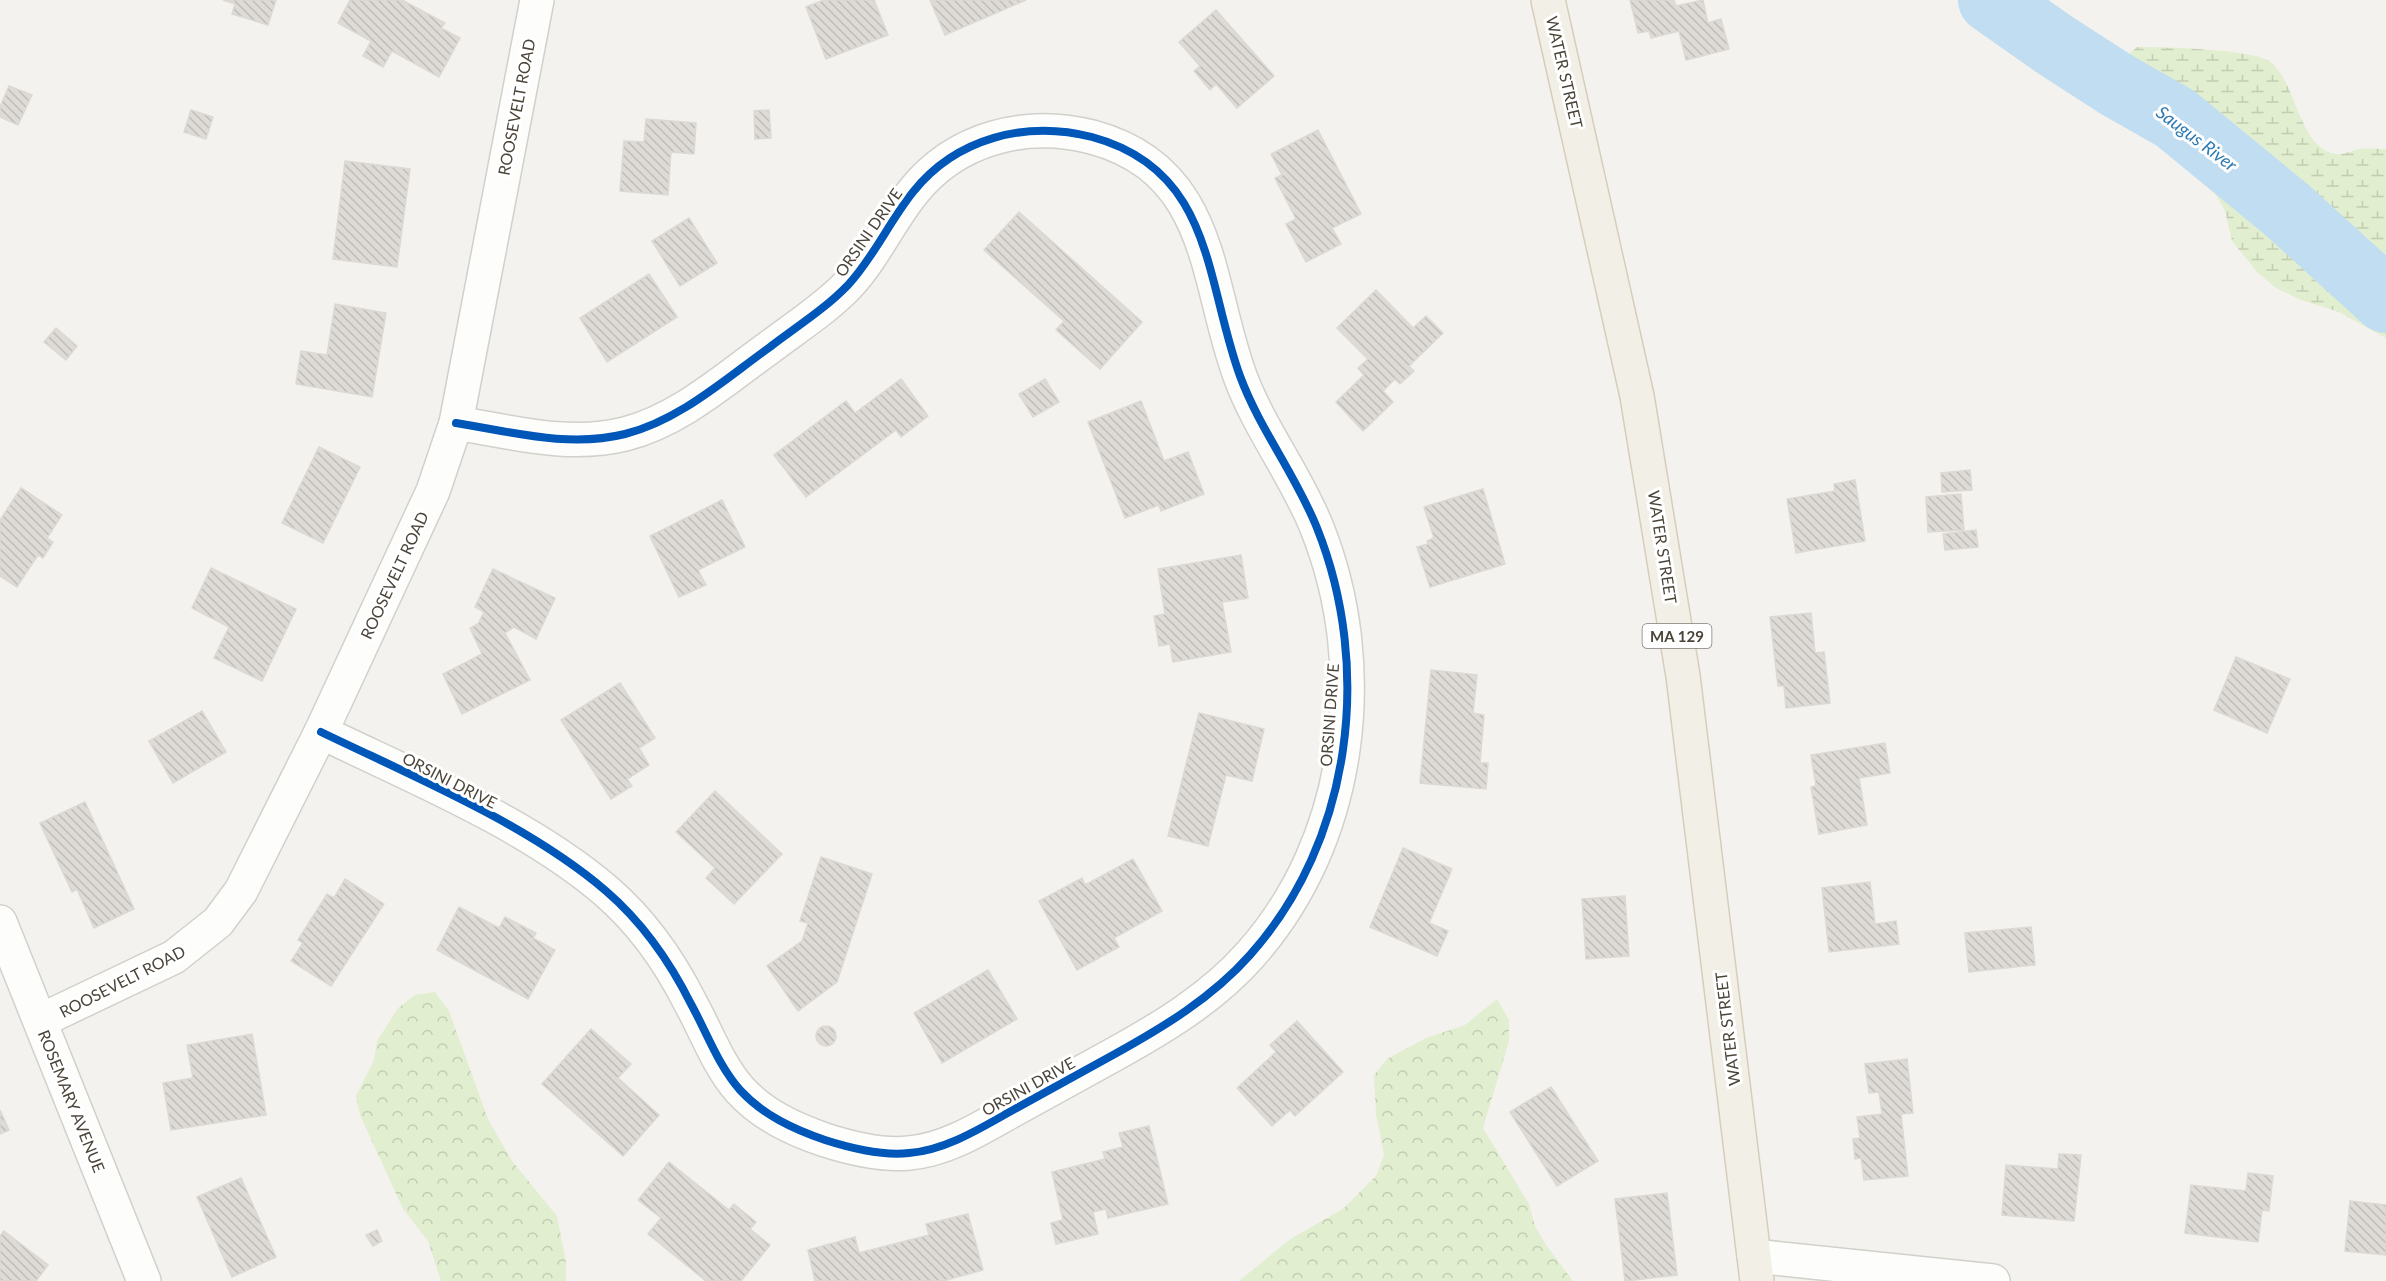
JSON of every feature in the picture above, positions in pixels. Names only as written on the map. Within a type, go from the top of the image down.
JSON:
[{"type":"main road","name":"WATER STREET","points":[[1548,0],[1637,396],[1671,592],[1685,687],[1755,1268]]},
{"type":"street","name":"ROOSEVELT ROAD","points":[[40,1021],[174,957],[218,922],[241,891],[321,732],[433,491],[456,423],[537,0]]},
{"type":"street","name":"ORSINI DRIVE","points":[[321,732],[505,824],[583,873],[613,897],[662,953],[734,1083],[762,1110],[777,1120],[840,1145],[894,1154],[911,1153],[956,1140],[1124,1049],[1184,1012],[1240,965],[1267,934],[1300,882],[1321,840],[1335,796],[1343,753],[1347,703],[1347,660],[1341,611],[1330,565],[1316,525],[1298,487],[1243,385],[1233,357],[1212,266],[1195,223],[1180,197],[1164,178],[1128,152],[1091,137],[1038,129],[987,140],[945,160],[908,198],[871,258],[835,298],[693,402],[647,427],[621,435],[570,440],[456,423]]},
{"type":"street","name":"ROSEMARY AVENUE","points":[[0,922],[144,1281]]},
{"type":"street","points":[[1755,1268],[1993,1281]]},
{"type":"green space","points":[[2137,47],[2244,54],[2269,61],[2286,83],[2305,127],[2313,140],[2323,149],[2339,154],[2359,149],[2386,149],[2386,338],[2339,312],[2301,300],[2276,288],[2258,273],[2232,241],[2225,211],[2194,155],[2172,128],[2153,93],[2129,63],[2129,54]]},
{"type":"green space","points":[[435,992],[449,1011],[488,1119],[512,1161],[557,1216],[566,1262],[566,1281],[441,1281],[428,1241],[403,1209],[360,1115],[356,1096],[374,1060],[377,1041],[398,1008],[415,995]]},
{"type":"green space","points":[[1497,999],[1509,1020],[1509,1041],[1483,1128],[1529,1204],[1535,1226],[1546,1245],[1573,1281],[1239,1281],[1289,1240],[1344,1208],[1376,1176],[1384,1155],[1376,1114],[1374,1075],[1387,1059],[1426,1038],[1465,1025]]},
{"type":"building","points":[[223,0],[276,0],[268,25],[232,14],[235,4]]},
{"type":"building","points":[[350,0],[402,0],[445,23],[441,28],[460,38],[439,77],[392,51],[383,67],[363,56],[371,41],[338,23]]},
{"type":"building","points":[[824,0],[874,0],[888,35],[826,59],[806,7]]},
{"type":"building","points":[[930,0],[1026,0],[945,35]]},
{"type":"building","points":[[1630,0],[1674,0],[1676,6],[1703,0],[1708,23],[1721,19],[1729,49],[1686,60],[1679,31],[1651,38],[1649,31],[1638,33]]},
{"type":"building","points":[[1216,10],[1274,76],[1237,108],[1216,84],[1210,90],[1194,71],[1200,66],[1179,42]]},
{"type":"building","points":[[9,86],[32,95],[18,125],[0,117],[0,107]]},
{"type":"building","points":[[191,110],[213,117],[206,139],[184,132]]},
{"type":"building","points":[[769,110],[771,138],[755,139],[754,111]]},
{"type":"building","points":[[646,119],[696,123],[694,154],[671,152],[668,195],[620,191],[624,141],[644,142]]},
{"type":"building","points":[[1318,130],[1361,214],[1332,228],[1341,244],[1306,262],[1286,224],[1296,219],[1275,178],[1282,175],[1271,154]]},
{"type":"building","points":[[345,161],[410,169],[397,267],[333,259]]},
{"type":"building","points":[[1019,212],[1142,322],[1100,369],[1056,330],[1064,321],[984,250]]},
{"type":"building","points":[[689,218],[717,263],[680,286],[652,241]]},
{"type":"building","points":[[649,274],[677,317],[607,362],[580,318]]},
{"type":"building","points":[[1376,290],[1413,328],[1426,316],[1443,333],[1409,366],[1414,371],[1400,384],[1395,379],[1383,391],[1393,402],[1363,431],[1336,402],[1364,375],[1358,368],[1368,359],[1337,328]]},
{"type":"building","points":[[335,304],[386,313],[372,397],[296,384],[301,351],[327,355]]},
{"type":"building","points":[[56,328],[77,346],[66,360],[44,342]]},
{"type":"building","points":[[901,379],[928,416],[901,437],[896,430],[806,497],[774,455],[846,401],[855,413]]},
{"type":"building","points":[[1045,379],[1059,402],[1033,417],[1019,394]]},
{"type":"building","points":[[1141,401],[1164,461],[1188,452],[1204,494],[1161,511],[1159,505],[1125,518],[1088,422]]},
{"type":"building","points":[[319,447],[360,467],[323,543],[282,523]]},
{"type":"building","points":[[1970,470],[1972,490],[1942,492],[1941,473]]},
{"type":"building","points":[[1855,480],[1865,541],[1796,553],[1787,499],[1835,491],[1834,484]]},
{"type":"building","points":[[21,488],[62,515],[47,538],[53,542],[43,558],[38,555],[17,587],[0,576],[0,520]]},
{"type":"building","points":[[1483,489],[1505,564],[1430,587],[1417,547],[1428,544],[1427,541],[1434,538],[1424,507]]},
{"type":"building","points":[[1961,494],[1964,530],[1928,532],[1926,497]]},
{"type":"building","points":[[722,500],[745,547],[698,570],[706,585],[679,597],[650,536]]},
{"type":"building","points":[[1976,530],[1978,547],[1945,550],[1943,534]]},
{"type":"building","points":[[1241,555],[1248,598],[1222,602],[1231,652],[1173,662],[1170,644],[1159,646],[1154,616],[1165,614],[1158,569]]},
{"type":"building","points":[[211,568],[296,609],[262,681],[214,658],[229,627],[192,608]]},
{"type":"building","points":[[493,569],[555,598],[536,639],[514,627],[505,633],[530,680],[462,714],[443,674],[482,654],[470,628],[478,624],[484,612],[475,607]]},
{"type":"building","points":[[1811,613],[1815,653],[1824,652],[1830,703],[1786,708],[1784,686],[1778,686],[1770,617]]},
{"type":"building","points":[[2236,657],[2290,679],[2267,733],[2214,710]]},
{"type":"building","points":[[1431,670],[1477,675],[1473,713],[1484,715],[1480,763],[1488,763],[1486,789],[1420,783]]},
{"type":"building","points":[[620,683],[655,738],[639,748],[649,765],[627,779],[632,786],[611,799],[561,720]]},
{"type":"building","points":[[202,711],[226,752],[173,783],[149,741]]},
{"type":"building","points":[[1199,713],[1264,729],[1252,781],[1226,775],[1208,846],[1168,836]]},
{"type":"building","points":[[1885,743],[1890,773],[1859,778],[1867,825],[1819,834],[1811,787],[1816,786],[1811,755]]},
{"type":"building","points":[[715,791],[782,854],[734,904],[706,878],[715,868],[676,832]]},
{"type":"building","points":[[85,802],[134,909],[94,928],[77,889],[72,892],[40,823]]},
{"type":"building","points":[[1403,848],[1452,869],[1429,923],[1448,931],[1437,956],[1370,927]]},
{"type":"building","points":[[821,857],[872,874],[837,982],[798,1011],[767,966],[802,941],[808,923],[800,921]]},
{"type":"building","points":[[1133,859],[1162,911],[1114,938],[1119,947],[1077,970],[1039,901],[1082,878],[1085,885]]},
{"type":"building","points":[[345,879],[384,904],[331,986],[291,961],[303,943],[298,940],[327,894],[334,898]]},
{"type":"building","points":[[1870,882],[1875,924],[1896,921],[1899,944],[1829,952],[1822,888]]},
{"type":"building","points":[[1625,896],[1629,956],[1586,959],[1582,899]]},
{"type":"building","points":[[459,907],[499,928],[505,917],[536,933],[533,938],[555,950],[528,999],[437,950]]},
{"type":"building","points":[[2031,927],[2035,965],[1969,972],[1965,933]]},
{"type":"building","points":[[988,970],[1017,1019],[942,1063],[914,1013]]},
{"type":"building","points":[[1297,1021],[1343,1072],[1295,1116],[1290,1110],[1272,1126],[1237,1088],[1276,1052],[1270,1045]]},
{"type":"building","points":[[826,1026],[833,1029],[836,1036],[833,1043],[826,1046],[819,1043],[816,1036],[819,1029]]},
{"type":"building","points":[[591,1029],[631,1064],[618,1078],[659,1115],[623,1156],[542,1084]]},
{"type":"building","points":[[252,1034],[266,1115],[171,1130],[163,1083],[193,1078],[187,1045]]},
{"type":"building","points":[[1907,1059],[1913,1113],[1901,1114],[1908,1176],[1864,1180],[1861,1158],[1855,1159],[1853,1139],[1860,1138],[1857,1117],[1882,1114],[1879,1092],[1869,1093],[1865,1064]]},
{"type":"building","points":[[1551,1087],[1598,1161],[1557,1186],[1510,1112]]},
{"type":"building","points":[[0,1110],[9,1130],[0,1134]]},
{"type":"building","points":[[1149,1126],[1168,1204],[1108,1218],[1106,1209],[1093,1212],[1098,1234],[1056,1244],[1051,1223],[1063,1220],[1052,1172],[1105,1159],[1103,1152],[1123,1147],[1119,1133]]},
{"type":"building","points":[[2059,1154],[2081,1155],[2074,1221],[2002,1215],[2006,1165],[2058,1169]]},
{"type":"building","points":[[669,1162],[729,1210],[734,1204],[756,1222],[750,1229],[770,1245],[741,1281],[706,1281],[648,1234],[661,1218],[638,1200]]},
{"type":"building","points":[[2248,1173],[2273,1176],[2269,1211],[2262,1210],[2258,1242],[2185,1233],[2191,1185],[2246,1191]]},
{"type":"building","points":[[241,1178],[276,1257],[232,1277],[197,1197]]},
{"type":"building","points":[[1667,1193],[1677,1275],[1625,1281],[1615,1199]]},
{"type":"building","points":[[2350,1201],[2386,1205],[2386,1255],[2345,1251]]},
{"type":"building","points":[[968,1214],[983,1270],[943,1281],[815,1281],[808,1250],[855,1237],[859,1253],[929,1235],[926,1224]]},
{"type":"building","points":[[377,1230],[382,1241],[373,1246],[366,1235]]},
{"type":"building","points":[[4,1231],[48,1265],[36,1281],[0,1281],[0,1236]]},
{"type":"waterway","name":"Saugus River","points":[[1991,0],[2117,85],[2175,118],[2287,210],[2386,300]]},
{"type":"cycle path","points":[[321,732],[469,803],[542,844],[575,867],[619,903],[654,943],[683,988],[725,1070],[749,1099],[769,1114],[801,1131],[835,1143],[877,1152],[909,1153],[950,1143],[1131,1045],[1186,1011],[1219,985],[1250,955],[1284,910],[1311,860],[1331,807],[1343,751],[1347,695],[1344,638],[1334,582],[1317,528],[1308,508],[1248,396],[1240,376],[1199,233],[1183,202],[1162,175],[1132,153],[1092,137],[1067,132],[1018,133],[971,146],[930,173],[896,215],[857,274],[830,302],[701,397],[665,419],[645,428],[604,438],[562,439],[456,423]]}]
